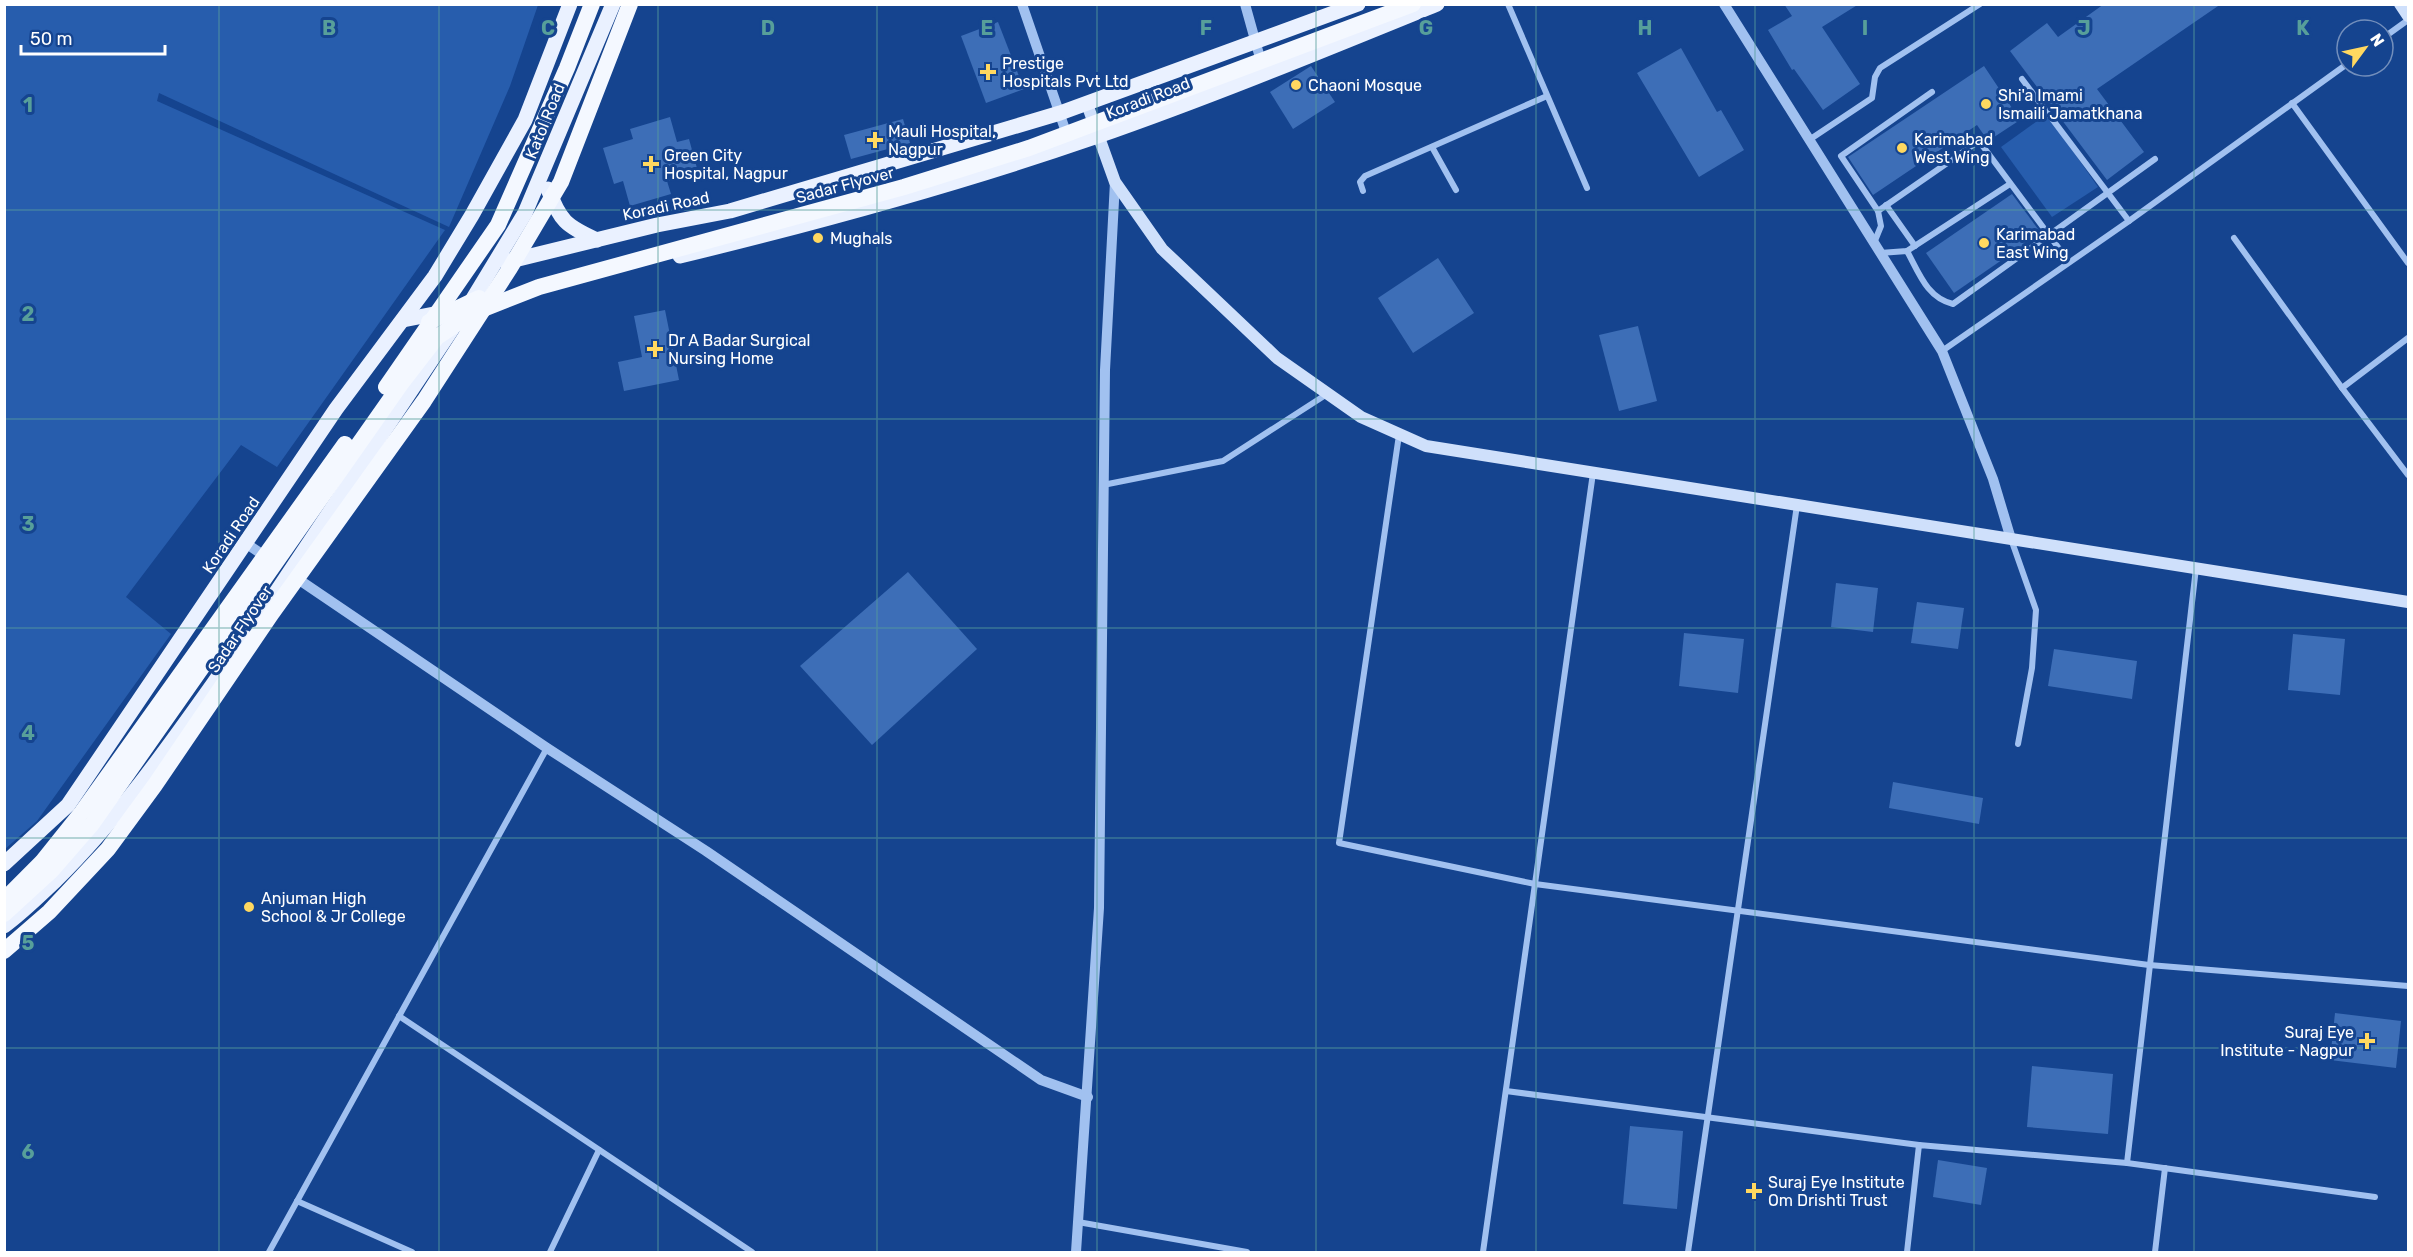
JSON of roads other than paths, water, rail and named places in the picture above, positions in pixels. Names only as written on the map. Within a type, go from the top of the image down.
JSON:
[{"type":"highway","name":"Sadar Flyover","points":[[4,900],[42,862],[82,812],[230,602],[382,393],[498,225],[559,88],[592,4]]},
{"type":"highway","name":"Sadar Flyover","points":[[4,951],[49,912],[108,849],[311,558],[424,401],[510,268],[561,182],[630,4]]},
{"type":"highway","name":"Sadar Flyover","points":[[429,323],[483,297],[541,277],[861,190],[1013,144],[1177,85],[1387,4]]},
{"type":"highway","name":"Sadar Flyover","points":[[4,914],[52,870],[92,824],[404,381],[437,337],[473,313],[539,287],[904,187],[1029,148],[1413,4]]},
{"type":"main road","name":"Katol Road","points":[[472,215],[525,120],[570,4]]},
{"type":"main road","name":"Katol Road","points":[[4,926],[21,914],[91,845],[174,738],[256,624],[288,573],[468,308],[491,266],[525,213],[613,4]]},
{"type":"main road","name":"Koradi Road","points":[[435,276],[491,266],[730,211],[1088,104],[1358,4]]},
{"type":"main road","name":"Koradi Road","points":[[403,320],[587,281],[906,197],[1071,146],[1265,73],[1437,4]]},
{"type":"main road","points":[[2400,4],[2409,18]]},
{"type":"main road","points":[[1088,104],[1114,182],[1161,249],[1277,358],[1361,417],[1426,446],[2409,602]]},
{"type":"main road","points":[[542,175],[557,212],[573,229],[597,240]]},
{"type":"main road","name":"Koradi Road","points":[[4,864],[68,805],[336,410],[435,276],[472,215]]},
{"type":"street","points":[[1022,4],[1071,146]]},
{"type":"street","points":[[1245,4],[1254,44],[1265,73]]},
{"type":"street","points":[[1508,4],[1587,188]]},
{"type":"street","points":[[1724,4],[1941,351],[1993,479],[2036,610],[2032,668],[2019,744]]},
{"type":"street","points":[[1809,140],[1872,99],[1875,77],[1880,68],[1980,4]]},
{"type":"street","points":[[2395,29],[2409,18]]},
{"type":"street","points":[[1941,351],[2129,221],[2335,73]]},
{"type":"street","points":[[2022,79],[2129,221]]},
{"type":"street","points":[[1876,248],[1881,226],[1878,211],[1841,156],[1932,93]]},
{"type":"street","points":[[1363,191],[1360,182],[1365,176],[1547,96]]},
{"type":"street","points":[[2292,103],[2409,262]]},
{"type":"street","points":[[1878,211],[1979,141],[2069,262]]},
{"type":"street","points":[[1432,147],[1456,190]]},
{"type":"street","points":[[1907,251],[1931,293],[1942,301],[1953,304],[2155,159]]},
{"type":"street","points":[[1076,1252],[1099,908],[1105,370],[1114,182]]},
{"type":"street","points":[[1876,248],[1907,251],[2010,184]]},
{"type":"street","points":[[1886,205],[1915,246]]},
{"type":"street","points":[[2234,238],[2342,388],[2409,475]]},
{"type":"street","points":[[2342,388],[2409,338]]},
{"type":"street","points":[[1103,485],[1223,461],[1327,394]]},
{"type":"street","points":[[1400,435],[1339,843],[1535,884],[2150,965],[2409,986]]},
{"type":"street","points":[[2401,466],[2409,461]]},
{"type":"street","points":[[1483,1252],[1593,472]]},
{"type":"street","points":[[1688,1252],[1797,505]]},
{"type":"street","points":[[247,544],[547,748],[706,851],[1041,1080],[1088,1097]]},
{"type":"street","points":[[2127,1163],[2196,568]]},
{"type":"street","points":[[269,1252],[547,748]]},
{"type":"street","points":[[399,1016],[752,1252]]},
{"type":"street","points":[[1506,1091],[1919,1145],[2127,1163],[2375,1197]]},
{"type":"street","points":[[1907,1252],[1919,1145]]},
{"type":"street","points":[[550,1252],[599,1150]]},
{"type":"street","points":[[2155,1252],[2165,1168]]},
{"type":"street","points":[[297,1201],[412,1252]]},
{"type":"street","points":[[1078,1222],[1247,1252]]},
{"type":"place","name":"Prestige Hospitals Pvt Ltd","points":[[988,72]]},
{"type":"place","name":"Chaoni Mosque","points":[[1296,85]]},
{"type":"place","name":"Shi'a Imami Ismaili Jamatkhana","points":[[1986,104]]},
{"type":"place","name":"Mauli Hospital, Nagpur","points":[[875,140]]},
{"type":"place","name":"Karimabad West Wing","points":[[1902,148]]},
{"type":"place","name":"Green City Hospital, Nagpur","points":[[651,164]]},
{"type":"place","name":"Mughals","points":[[818,238]]},
{"type":"place","name":"Karimabad East Wing","points":[[1984,243]]},
{"type":"place","name":"Dr A Badar Surgical Nursing Home","points":[[655,349]]},
{"type":"place","name":"Anjuman High School & Jr College","points":[[249,907]]},
{"type":"place","name":"Suraj Eye Institute - Nagpur","points":[[2367,1041]]},
{"type":"place","name":"Suraj Eye Institute Om Drishti Trust","points":[[1754,1191]]}]
